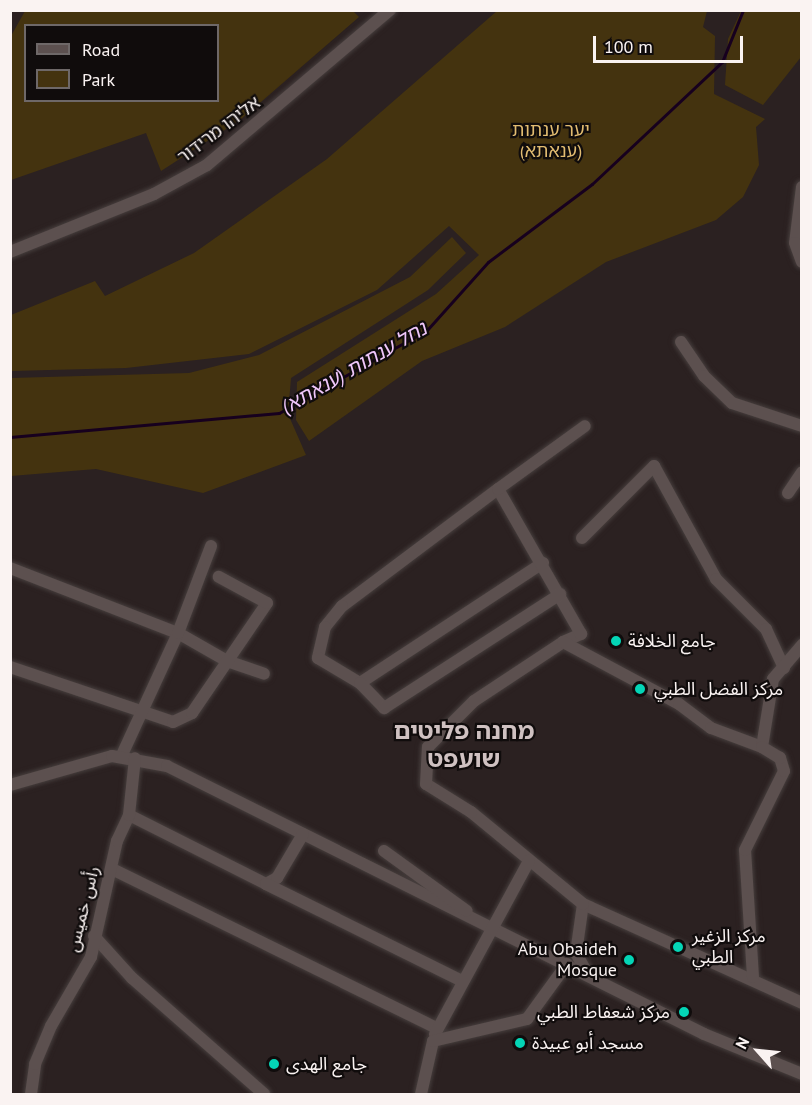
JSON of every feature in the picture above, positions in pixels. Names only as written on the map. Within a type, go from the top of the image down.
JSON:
[{"type":"street","name":"אליהו מרידור","points":[[10,252],[154,194],[207,165],[390,10]]},
{"type":"street","points":[[801,187],[795,243],[801,262]]},
{"type":"street","points":[[681,342],[704,376],[732,403],[801,426]]},
{"type":"street","points":[[560,594],[384,708],[360,683],[318,658],[325,627],[342,606],[585,426]]},
{"type":"street","points":[[582,538],[654,466],[716,579],[766,629],[784,668]]},
{"type":"street","points":[[788,493],[801,472]]},
{"type":"street","points":[[498,489],[543,563],[581,634],[564,642],[474,701],[428,747],[426,784],[471,812],[583,904],[753,977],[801,1003]]},
{"type":"street","points":[[121,757],[178,633],[211,546]]},
{"type":"street","points":[[360,683],[543,563]]},
{"type":"street","points":[[10,568],[178,633],[227,662],[264,674]]},
{"type":"street","points":[[10,666],[144,710],[173,722],[192,713],[267,603],[219,577]]},
{"type":"street","points":[[564,642],[679,704],[711,728],[762,747],[780,758],[784,771],[745,850],[753,977]]},
{"type":"street","points":[[762,747],[773,679],[801,645]]},
{"type":"street","points":[[10,785],[121,757],[167,766],[486,926],[587,973],[704,1034],[801,1071]]},
{"type":"street","name":"رأس خميس","points":[[31,1095],[35,1064],[92,957],[94,936],[129,815],[135,758]]},
{"type":"street","points":[[129,815],[462,981]]},
{"type":"street","points":[[266,884],[277,878],[303,834]]},
{"type":"street","points":[[384,851],[435,883],[486,926]]},
{"type":"street","points":[[421,1095],[436,1028],[462,981],[486,926],[529,861]]},
{"type":"street","points":[[112,869],[436,1028]]},
{"type":"street","points":[[583,904],[576,953],[587,973]]},
{"type":"street","points":[[94,936],[132,978],[264,1095]]},
{"type":"street","points":[[433,1041],[527,1019],[567,964]]},
{"type":"green space","points":[[352,10],[359,17],[240,120],[161,171],[146,133],[11,180],[11,36],[25,11]]},
{"type":"green space","name":"יער ענתות (ענאתא)","points":[[497,11],[707,11],[703,27],[715,36],[714,94],[765,119],[756,127],[759,165],[743,197],[716,220],[606,262],[505,327],[422,361],[309,441],[296,420],[297,382],[436,294],[479,255],[449,226],[377,290],[249,354],[126,368],[11,371],[11,315],[95,281],[105,296],[194,253],[327,159]]},
{"type":"green space","points":[[741,11],[801,11],[801,57],[763,105],[725,85],[728,39]]},
{"type":"green space","points":[[452,237],[466,253],[428,290],[291,378],[288,414],[306,455],[203,493],[96,469],[11,476],[11,378],[189,373],[259,355],[410,277]]},
{"type":"waterway","name":"נחל ענתות (ענאתא)","points":[[10,437],[279,413],[427,330],[488,262],[592,184],[722,62],[743,10]]},
{"type":"place","name":"جامع الخلافة","points":[[616,641]]},
{"type":"place","name":"مركز الفضل الطبي","points":[[640,689]]},
{"type":"place","name":"مركز الزغير الطبي","points":[[678,947]]},
{"type":"place","name":"Abu Obaideh Mosque","points":[[629,960]]},
{"type":"place","name":"مركز شعفاط الطبي","points":[[684,1012]]},
{"type":"place","name":"مسجد أبو عبيدة","points":[[520,1043]]},
{"type":"place","name":"جامع الهدى","points":[[274,1064]]},
{"type":"district","name":"מחנה פליטים שועפט","points":[[464,745]]}]
